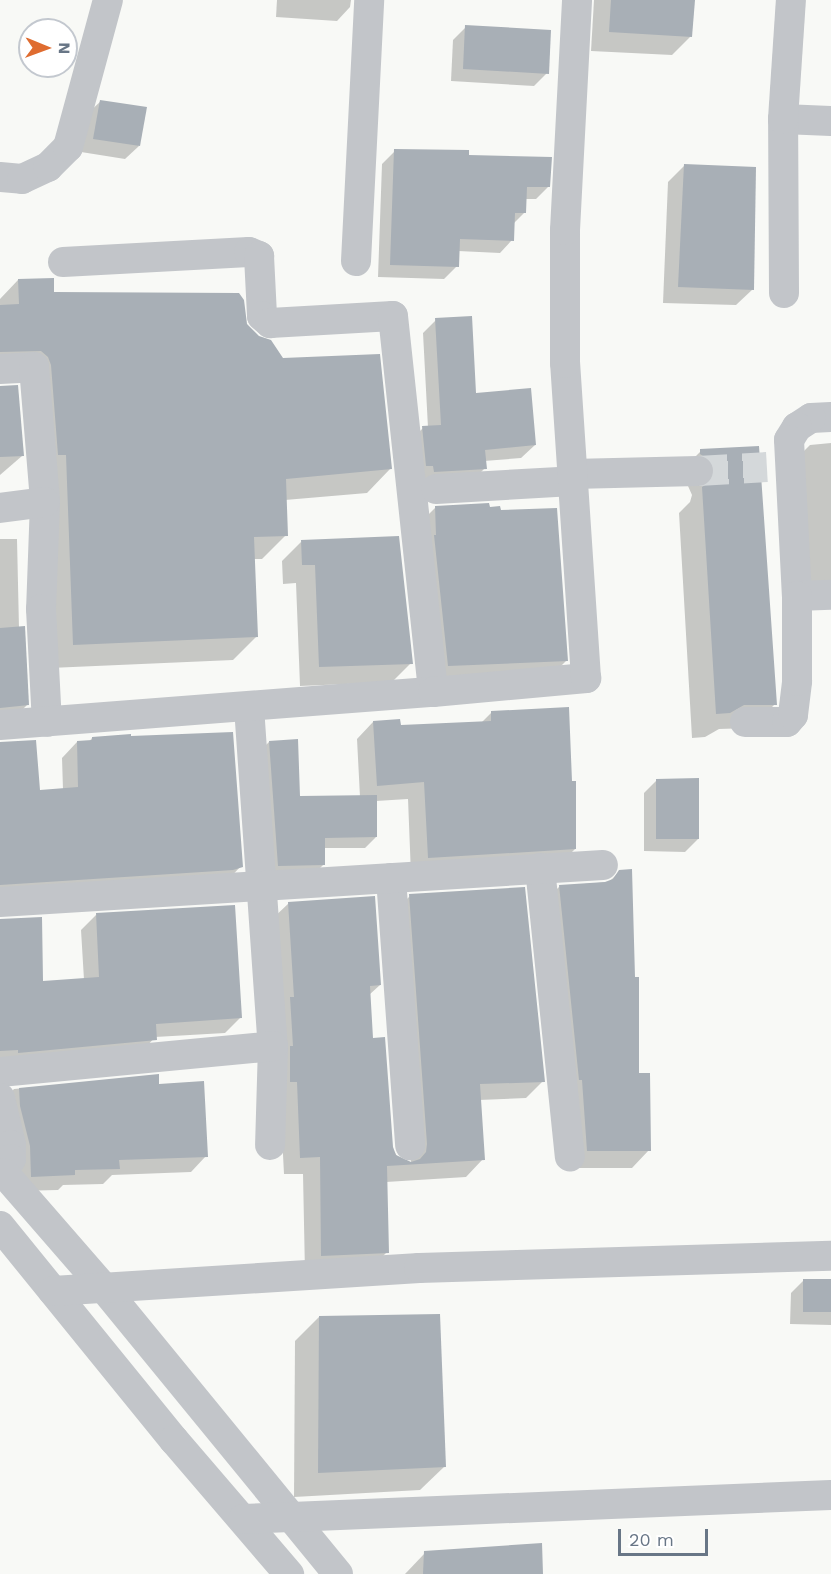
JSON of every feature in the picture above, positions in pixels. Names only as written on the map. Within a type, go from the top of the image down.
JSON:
[{"type":"street","points":[[0,177],[22,179],[48,166],[68,147],[108,0]]},
{"type":"street","points":[[356,261],[369,0]]},
{"type":"street","points":[[0,725],[249,707],[586,678],[565,363],[565,230],[577,0]]},
{"type":"street","points":[[784,293],[783,119],[791,0]]},
{"type":"street","points":[[783,119],[831,121]]},
{"type":"street","points":[[63,262],[249,252],[259,256],[262,316],[270,323],[393,316],[432,692]]},
{"type":"street","points":[[0,369],[34,367],[45,502],[40,609],[47,722]]},
{"type":"street","points":[[745,722],[787,722],[793,715],[796,703],[798,596],[779,466],[797,427],[811,418],[831,417]]},
{"type":"street","points":[[436,489],[698,471]]},
{"type":"street","points":[[0,508],[45,502]]},
{"type":"street","points":[[798,596],[831,595]]},
{"type":"street","points":[[249,707],[273,1046],[270,1145]]},
{"type":"street","points":[[0,902],[603,865]]},
{"type":"street","points":[[540,868],[570,1156]]},
{"type":"street","points":[[391,878],[410,1145]]},
{"type":"street","points":[[0,1072],[273,1046]]},
{"type":"street","points":[[0,1098],[11,1145],[11,1160],[2,1175],[103,1287],[338,1574]]},
{"type":"street","points":[[0,1226],[174,1440],[289,1574]]},
{"type":"street","points":[[53,1291],[419,1268],[831,1256]]},
{"type":"street","points":[[243,1519],[831,1495]]},
{"type":"building","points":[[611,0],[695,0],[692,37],[609,32]]},
{"type":"building","points":[[465,25],[551,30],[549,74],[463,69]]},
{"type":"building","points":[[100,100],[147,107],[140,146],[93,139]]},
{"type":"building","points":[[394,149],[469,150],[469,155],[552,157],[550,187],[527,187],[526,213],[515,213],[514,241],[460,239],[459,267],[390,265]]},
{"type":"building","points":[[684,164],[756,167],[754,290],[678,287]]},
{"type":"building","points":[[54,278],[54,292],[239,293],[244,300],[247,324],[259,336],[271,340],[283,358],[380,354],[392,469],[286,479],[288,536],[254,537],[258,637],[73,645],[66,455],[58,455],[51,365],[48,357],[41,351],[0,352],[0,305],[19,304],[18,279]]},
{"type":"building","points":[[472,316],[476,393],[531,388],[536,445],[485,450],[487,469],[434,472],[433,466],[426,466],[422,426],[441,425],[435,318]]},
{"type":"building","points":[[18,385],[24,456],[0,457],[0,386]]},
{"type":"building","points":[[759,446],[777,705],[744,705],[730,713],[716,714],[702,487],[713,480],[715,470],[712,462],[700,454],[700,449]]},
{"type":"building","points":[[489,503],[490,507],[500,506],[501,510],[557,508],[568,661],[448,666],[434,535],[436,535],[435,506]]},
{"type":"building","points":[[399,536],[413,664],[319,667],[315,565],[302,565],[301,540]]},
{"type":"building","points":[[25,626],[29,705],[0,708],[0,628]]},
{"type":"building","points":[[569,707],[572,781],[576,781],[576,849],[428,858],[424,782],[377,786],[373,721],[400,719],[401,725],[491,721],[491,711]]},
{"type":"building","points":[[233,732],[243,867],[233,870],[0,885],[0,742],[36,740],[40,790],[78,787],[77,741],[92,740],[92,737],[131,734],[131,736]]},
{"type":"building","points":[[298,739],[300,796],[377,795],[377,837],[325,838],[325,865],[278,866],[269,741]]},
{"type":"building","points":[[699,778],[699,839],[656,839],[656,779]]},
{"type":"building","points":[[632,869],[635,977],[639,977],[639,1073],[650,1073],[651,1151],[587,1151],[582,1080],[579,1080],[559,885],[605,882],[613,879],[619,870]]},
{"type":"building","points":[[525,887],[545,1082],[480,1084],[485,1160],[387,1166],[389,1253],[321,1256],[320,1157],[300,1158],[297,1082],[290,1082],[290,1046],[293,1046],[290,997],[294,997],[288,902],[375,896],[381,985],[370,986],[373,1038],[385,1037],[393,1147],[396,1155],[411,1162],[420,1159],[426,1152],[427,1144],[409,894]]},
{"type":"building","points":[[235,905],[242,1018],[156,1024],[157,1040],[18,1053],[18,1050],[0,1051],[0,919],[42,917],[43,981],[99,977],[96,913]]},
{"type":"building","points":[[159,1074],[159,1084],[204,1081],[208,1157],[119,1160],[120,1169],[75,1170],[75,1175],[31,1177],[30,1146],[20,1106],[19,1088]]},
{"type":"building","points":[[803,1279],[831,1279],[831,1312],[803,1312]]},
{"type":"building","points":[[440,1314],[446,1467],[318,1473],[319,1316]]},
{"type":"building","points":[[542,1543],[543,1574],[423,1574],[424,1551]]},
{"type":"tunnel","points":[[698,471],[767,467]]}]
